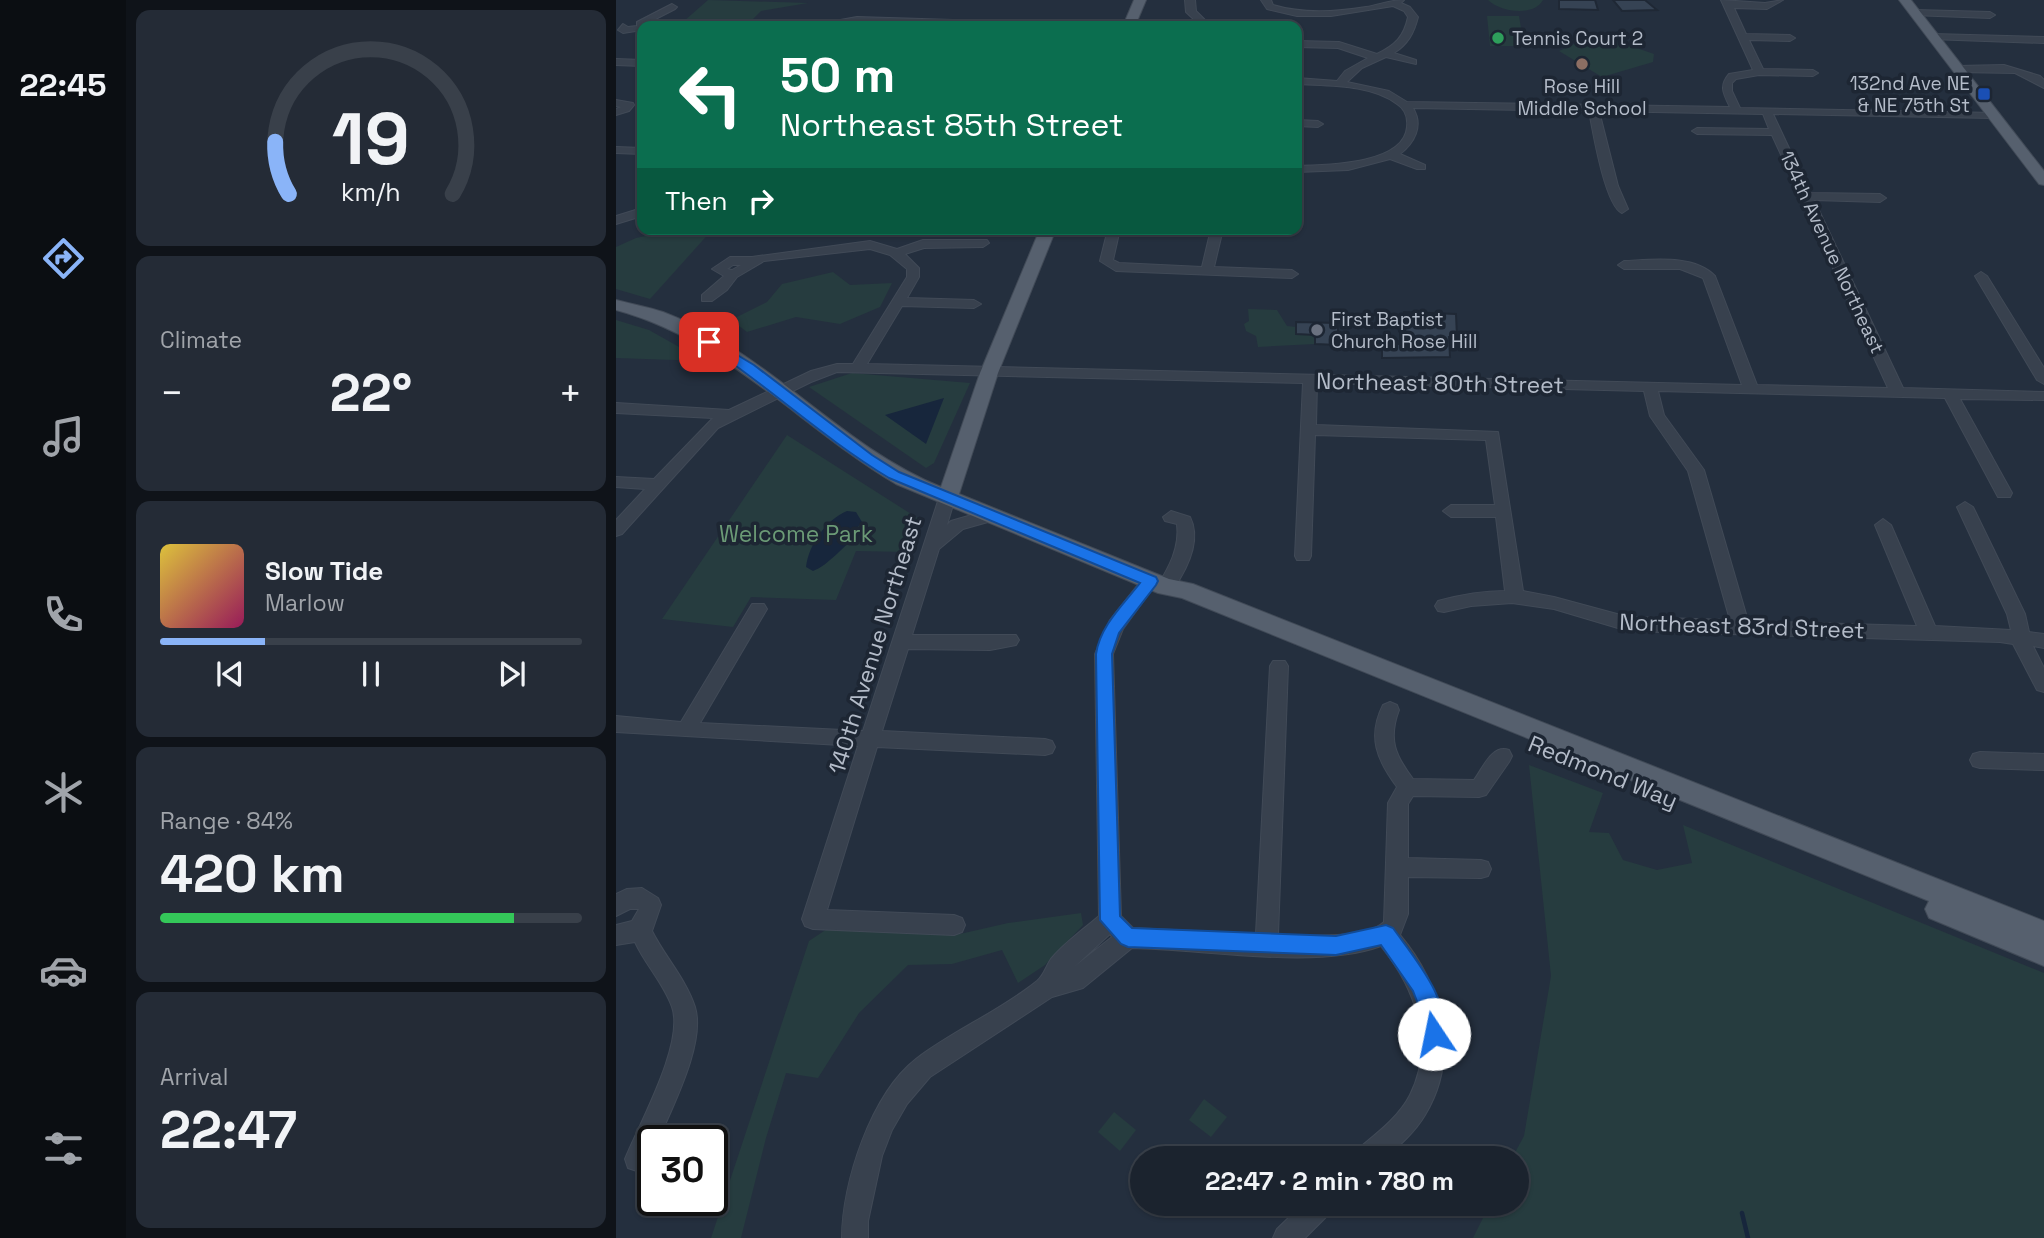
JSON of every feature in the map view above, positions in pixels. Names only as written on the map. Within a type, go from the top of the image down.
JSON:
[{"type":"main road","points":[[1131,21],[1140,0]]},
{"type":"main road","points":[[1905,0],[2044,181]]},
{"type":"main road","name":"140th Avenue Northeast","points":[[947,498],[989,373],[1045,235]]},
{"type":"main road","name":"Redmond Way","points":[[616,305],[675,323],[739,361],[867,458],[902,479],[1158,584],[1185,590],[2044,934]]},
{"type":"main road","points":[[902,479],[936,475],[958,466],[989,516]]},
{"type":"main road","name":"Redmond Way","points":[[1158,584],[1175,600],[1291,649],[1652,791],[2044,952]]},
{"type":"street","points":[[1190,0],[1191,12],[1197,21]]},
{"type":"street","points":[[1759,72],[1727,3],[1767,6],[1777,0]]},
{"type":"street","points":[[1267,2],[1281,11],[1338,13],[1397,2],[1411,13],[1410,33],[1384,56],[1355,69],[1344,76],[1340,83]]},
{"type":"street","points":[[649,21],[672,7]]},
{"type":"street","points":[[1914,13],[1990,15]]},
{"type":"street","points":[[849,21],[883,21]]},
{"type":"street","points":[[1743,37],[1790,38]]},
{"type":"street","points":[[1933,37],[2044,40]]},
{"type":"street","points":[[1302,44],[1339,45],[1413,62]]},
{"type":"street","points":[[616,62],[637,62]]},
{"type":"street","points":[[1958,69],[2019,70],[2030,74],[2044,85]]},
{"type":"street","points":[[1736,110],[1727,92],[1727,83],[1733,76],[1759,72],[1813,73]]},
{"type":"street","points":[[1302,81],[1340,83],[1380,91],[1405,105],[1992,115]]},
{"type":"street","points":[[616,103],[629,105],[616,112]]},
{"type":"street","points":[[1302,169],[1348,167],[1391,155],[1404,145],[1413,128],[1414,121],[1405,105]]},
{"type":"street","points":[[1593,107],[1612,186],[1622,209]]},
{"type":"street","name":"134th Avenue Northeast","points":[[1766,110],[1898,393]]},
{"type":"street","points":[[1302,123],[1318,124]]},
{"type":"street","points":[[1697,131],[1776,132]]},
{"type":"street","points":[[616,150],[637,151]]},
{"type":"street","points":[[1391,155],[1421,167]]},
{"type":"street","points":[[1806,196],[1880,198]]},
{"type":"street","points":[[616,220],[637,214]]},
{"type":"street","points":[[1112,235],[1106,255],[1111,265],[1124,268],[1292,274]]},
{"type":"street","points":[[1207,271],[1216,235]]},
{"type":"street","points":[[902,257],[923,244],[983,243]]},
{"type":"street","points":[[707,298],[722,287],[732,274],[718,269],[730,261],[751,261],[870,245],[902,257],[914,268],[912,277],[858,367]]},
{"type":"street","points":[[1624,265],[1685,265],[1701,269],[1709,276],[1751,390]]},
{"type":"street","points":[[1981,276],[2044,380]]},
{"type":"street","points":[[898,302],[974,304]]},
{"type":"street","name":"Northeast 80th Street","points":[[728,414],[812,375],[837,368],[858,367],[989,373],[2043,397]]},
{"type":"street","points":[[1303,556],[1310,380]]},
{"type":"street","points":[[1650,387],[1657,416],[1696,470],[1741,628]]},
{"type":"street","points":[[1950,394],[2004,493]]},
{"type":"street","points":[[616,408],[728,414]]},
{"type":"street","points":[[616,530],[698,438],[728,414]]},
{"type":"street","points":[[1308,430],[1493,435],[1515,598]]},
{"type":"street","points":[[616,482],[656,484]]},
{"type":"street","name":"140th Avenue Northeast","points":[[947,498],[813,919],[954,925]]},
{"type":"street","points":[[1965,507],[2016,614],[2020,639],[2044,685]]},
{"type":"street","points":[[1451,511],[1504,511]]},
{"type":"street","points":[[932,546],[957,525],[989,516]]},
{"type":"street","points":[[1171,517],[1184,521],[1187,529],[1177,572],[1158,584],[1113,629],[1106,641],[1104,654],[1110,920],[1128,937],[1336,945],[1386,935],[1393,929],[1397,914],[1398,803],[1408,788]]},
{"type":"street","points":[[1883,525],[1929,633]]},
{"type":"street","name":"Northeast 83rd Street","points":[[1444,606],[1467,598],[1515,598],[1555,604],[1611,622],[2000,635],[2044,641]]},
{"type":"street","points":[[686,730],[758,609]]},
{"type":"street","points":[[902,642],[990,643],[1010,640]]},
{"type":"street","points":[[1268,944],[1266,929],[1279,666]]},
{"type":"street","points":[[1390,710],[1381,733],[1384,750],[1408,788]]},
{"type":"street","points":[[616,724],[686,730],[1045,747]]},
{"type":"street","points":[[1408,788],[1479,789],[1502,756]]},
{"type":"street","points":[[1980,760],[2044,762]]},
{"type":"street","points":[[1396,867],[1481,869]]},
{"type":"street","points":[[616,906],[635,898],[647,901],[651,911],[640,928],[626,935],[616,935]]},
{"type":"street","points":[[1047,987],[1060,965],[1110,920]]},
{"type":"street","points":[[640,928],[681,999],[686,1012],[687,1028],[680,1053],[651,1125]]},
{"type":"street","points":[[1379,1146],[1419,1102],[1433,1062],[1432,1012],[1421,985],[1386,935]]},
{"type":"street","points":[[855,1238],[855,1221],[870,1156],[882,1123],[899,1096],[922,1069],[1047,987],[1075,980],[1128,937]]},
{"type":"street","points":[[1286,1238],[1309,1216]]},
{"type":"green space","points":[[708,0],[808,3],[761,11],[751,21],[684,21]]},
{"type":"green space","points":[[1488,0],[1543,0],[1532,9],[1517,11],[1500,7]]},
{"type":"green space","points":[[1487,16],[1519,16],[1524,46],[1490,46]]},
{"type":"green space","points":[[1596,34],[1654,54],[1653,62],[1602,77],[1559,51]]},
{"type":"green space","points":[[650,235],[708,235],[650,299],[616,289],[616,247]]},
{"type":"green space","points":[[833,272],[850,285],[892,283],[880,307],[840,324],[796,317],[747,332],[731,320],[767,302],[782,284]]},
{"type":"green space","points":[[1248,309],[1277,310],[1287,326],[1296,327],[1296,334],[1315,335],[1315,344],[1258,347],[1256,336],[1246,331],[1244,324],[1249,321]]},
{"type":"green space","points":[[616,320],[649,330],[704,361],[616,358]]},
{"type":"green space","points":[[852,373],[970,383],[934,463],[926,468],[809,387]]},
{"type":"green space","name":"Welcome Park","points":[[787,435],[919,519],[908,552],[856,551],[836,600],[751,597],[733,627],[662,619]]},
{"type":"green space","points":[[1529,765],[1603,793],[1589,832],[1609,833],[1623,860],[1657,870],[1692,863],[1683,825],[2044,973],[2044,1238],[1473,1238],[1484,1216],[1529,1216],[1529,1146],[1519,1146],[1524,1136],[1551,976]]},
{"type":"green space","points":[[1081,913],[1083,925],[1045,965],[1018,983],[1002,950],[952,964],[908,965],[859,1013],[818,1078],[786,1073],[766,1138],[741,1238],[711,1238],[718,1216],[728,1216],[728,1186],[809,941],[833,925],[960,934],[1008,923]]},
{"type":"green space","points":[[1204,1099],[1227,1117],[1211,1137],[1189,1120]]},
{"type":"green space","points":[[1114,1112],[1136,1130],[1120,1151],[1098,1132]]},
{"type":"water","points":[[944,398],[926,444],[885,415]]},
{"type":"water","points":[[847,511],[856,512],[862,522],[857,528],[858,535],[819,568],[813,571],[806,567],[820,534],[832,520]]},
{"type":"building","points":[[1559,0],[1595,0],[1598,10],[1559,9]]},
{"type":"building","points":[[1613,0],[1645,0],[1657,10],[1622,11]]},
{"type":"building","points":[[1404,312],[1456,314],[1457,337],[1449,337],[1450,357],[1382,358],[1382,344],[1399,344],[1399,341],[1405,341]]},
{"type":"building","name":"First Baptist Church Rose Hill","points":[[1296,322],[1338,323],[1338,345],[1315,344],[1315,335],[1296,334]]},
{"type":"waterway","points":[[1742,1213],[1748,1238]]},
{"type":"place","name":"Tennis Court 2","points":[[1498,38]]},
{"type":"place","name":"Rose Hill Middle School","points":[[1582,64]]},
{"type":"place","name":"132nd Ave NE & NE 75th St","points":[[1984,94]]},
{"type":"place","name":"First Baptist Church Rose Hill","points":[[1317,330]]},
{"type":"route","points":[[709,342],[749,368],[867,458],[894,475],[1150,581],[1113,629],[1106,641],[1104,654],[1110,920],[1128,937],[1336,945],[1362,942],[1386,935],[1395,944],[1421,985],[1432,1012],[1434,1034]]}]
